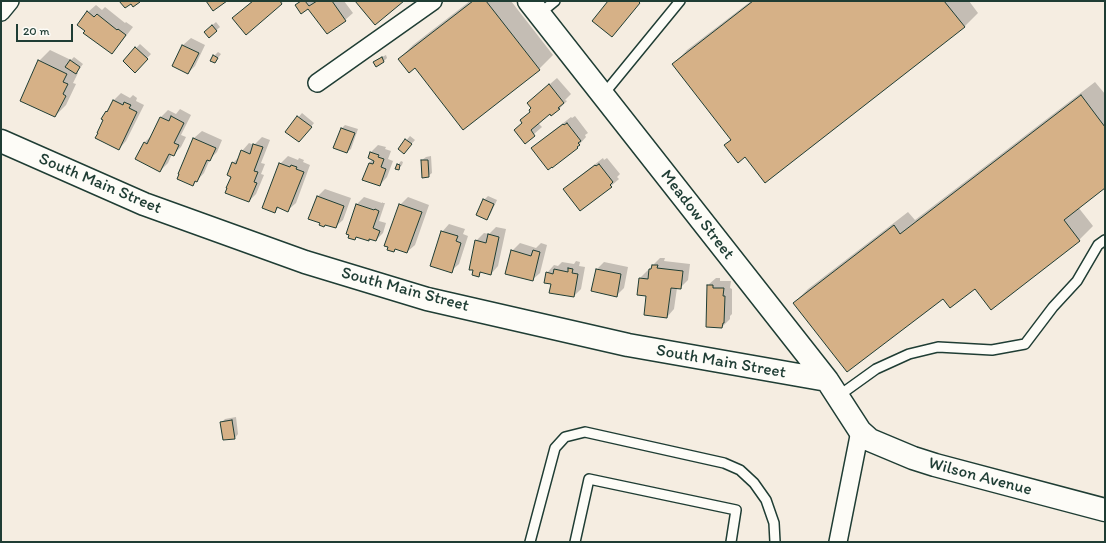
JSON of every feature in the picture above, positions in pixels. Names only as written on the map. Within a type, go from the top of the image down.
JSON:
[{"type":"main road","name":"Meadow Street","points":[[541,5],[603,95],[832,388],[860,431]]},
{"type":"main road","name":"South Main Street","points":[[1,141],[144,204],[305,262],[427,299],[628,345],[832,388]]},
{"type":"main road","name":"Wilson Avenue","points":[[860,431],[870,440],[934,465],[1105,510]]},
{"type":"street","points":[[1,12],[10,1]]},
{"type":"street","points":[[317,82],[433,1]]},
{"type":"street","points":[[838,542],[860,431]]},
{"type":"lane","points":[[603,95],[680,1]]},
{"type":"lane","points":[[832,388],[909,354],[938,347],[992,350],[1025,344],[1053,307],[1077,281],[1098,245],[1105,240]]},
{"type":"lane","points":[[530,542],[555,448],[565,437],[585,432],[724,464],[740,470],[754,483],[766,500],[774,523],[775,542]]},
{"type":"lane","points":[[575,542],[589,479],[736,510],[731,542]]},
{"type":"building","points":[[119,1],[140,2],[133,7],[131,4],[125,8]]},
{"type":"building","points":[[206,1],[227,1],[213,11]]},
{"type":"building","points":[[253,1],[280,1],[282,4],[246,35],[232,18]]},
{"type":"building","points":[[301,1],[305,1],[309,6],[317,1],[332,1],[346,21],[327,34],[308,9],[301,14],[295,5]]},
{"type":"building","points":[[355,1],[404,1],[375,25]]},
{"type":"building","points":[[473,1],[486,1],[540,70],[463,130],[415,68],[409,73],[398,59]]},
{"type":"building","points":[[608,1],[638,1],[640,3],[612,37],[592,21]]},
{"type":"building","points":[[753,1],[944,1],[965,27],[765,183],[745,157],[738,163],[724,145],[731,140],[672,64]]},
{"type":"building","points":[[87,11],[94,17],[97,14],[117,30],[118,29],[126,35],[112,54],[83,33],[85,31],[77,25]]},
{"type":"building","points":[[212,25],[217,31],[209,38],[204,32]]},
{"type":"building","points":[[182,45],[199,53],[188,74],[172,66]]},
{"type":"building","points":[[135,47],[148,59],[135,73],[123,61]]},
{"type":"building","points":[[213,55],[218,58],[215,63],[210,61]]},
{"type":"building","points":[[382,57],[384,62],[376,67],[373,62]]},
{"type":"building","points":[[38,60],[67,74],[63,82],[68,84],[63,94],[66,96],[55,117],[20,101]]},
{"type":"building","points":[[70,60],[80,67],[76,74],[65,67]]},
{"type":"building","points":[[549,84],[564,103],[558,108],[560,109],[551,116],[550,114],[531,130],[535,136],[525,144],[514,130],[522,123],[520,120],[530,112],[529,110],[531,108],[527,103]]},
{"type":"building","points":[[1081,95],[1105,127],[1105,188],[1064,220],[1080,241],[991,310],[975,289],[950,308],[943,299],[847,372],[793,303],[894,225],[900,234]]},
{"type":"building","points":[[113,100],[123,105],[124,102],[131,105],[129,108],[137,112],[119,150],[95,138],[103,120],[101,119],[106,111],[107,112]]},
{"type":"building","points":[[171,116],[184,123],[174,143],[179,145],[174,156],[169,154],[160,172],[135,159],[144,142],[147,144],[160,117],[169,121]]},
{"type":"building","points":[[297,116],[312,127],[299,142],[285,132]]},
{"type":"building","points":[[567,123],[581,141],[578,143],[580,145],[548,170],[531,148],[563,124],[564,125]]},
{"type":"building","points":[[341,128],[355,133],[347,153],[333,148]]},
{"type":"building","points":[[193,138],[216,148],[210,161],[207,160],[197,182],[195,181],[193,186],[177,179]]},
{"type":"building","points":[[405,139],[412,144],[404,154],[398,149]]},
{"type":"building","points":[[253,144],[263,147],[254,171],[258,172],[254,182],[257,183],[249,202],[225,193],[231,177],[227,175],[232,162],[236,164],[241,150],[250,154]]},
{"type":"building","points":[[370,152],[379,155],[378,157],[384,159],[381,167],[386,169],[380,186],[362,180],[369,163],[373,164],[374,161],[368,158]]},
{"type":"building","points":[[421,160],[428,160],[429,177],[422,178]]},
{"type":"building","points":[[279,163],[290,167],[291,165],[297,167],[296,169],[304,172],[288,212],[277,207],[275,213],[262,208]]},
{"type":"building","points":[[397,164],[400,165],[399,170],[395,169]]},
{"type":"building","points":[[599,164],[613,182],[610,185],[612,187],[580,211],[563,189],[595,165],[596,166]]},
{"type":"building","points":[[317,196],[344,206],[336,228],[325,225],[324,227],[319,225],[320,223],[308,219]]},
{"type":"building","points":[[483,199],[494,204],[487,220],[476,215]]},
{"type":"building","points":[[356,204],[379,211],[373,228],[380,231],[376,241],[369,239],[369,241],[356,237],[355,240],[348,238],[349,235],[346,234]]},
{"type":"building","points":[[399,204],[422,212],[407,253],[395,249],[394,252],[387,250],[388,247],[384,246]]},
{"type":"building","points":[[441,231],[458,236],[456,241],[461,243],[452,273],[430,266]]},
{"type":"building","points":[[488,234],[499,237],[491,275],[480,272],[479,277],[472,275],[473,270],[469,270],[475,240],[486,243]]},
{"type":"building","points":[[511,250],[531,256],[533,250],[540,252],[533,281],[505,274]]},
{"type":"building","points":[[652,265],[658,265],[657,268],[683,271],[681,289],[671,288],[667,318],[644,315],[646,296],[637,295],[639,278],[648,279],[649,269],[651,269]]},
{"type":"building","points":[[568,268],[573,269],[572,273],[578,274],[574,297],[549,293],[551,284],[544,283],[546,272],[553,274],[554,269],[568,272]]},
{"type":"building","points":[[596,269],[621,274],[617,297],[591,291]]},
{"type":"building","points":[[707,285],[713,285],[713,288],[724,288],[724,323],[722,328],[706,327]]},
{"type":"building","points":[[232,420],[235,439],[223,440],[220,422]]}]
